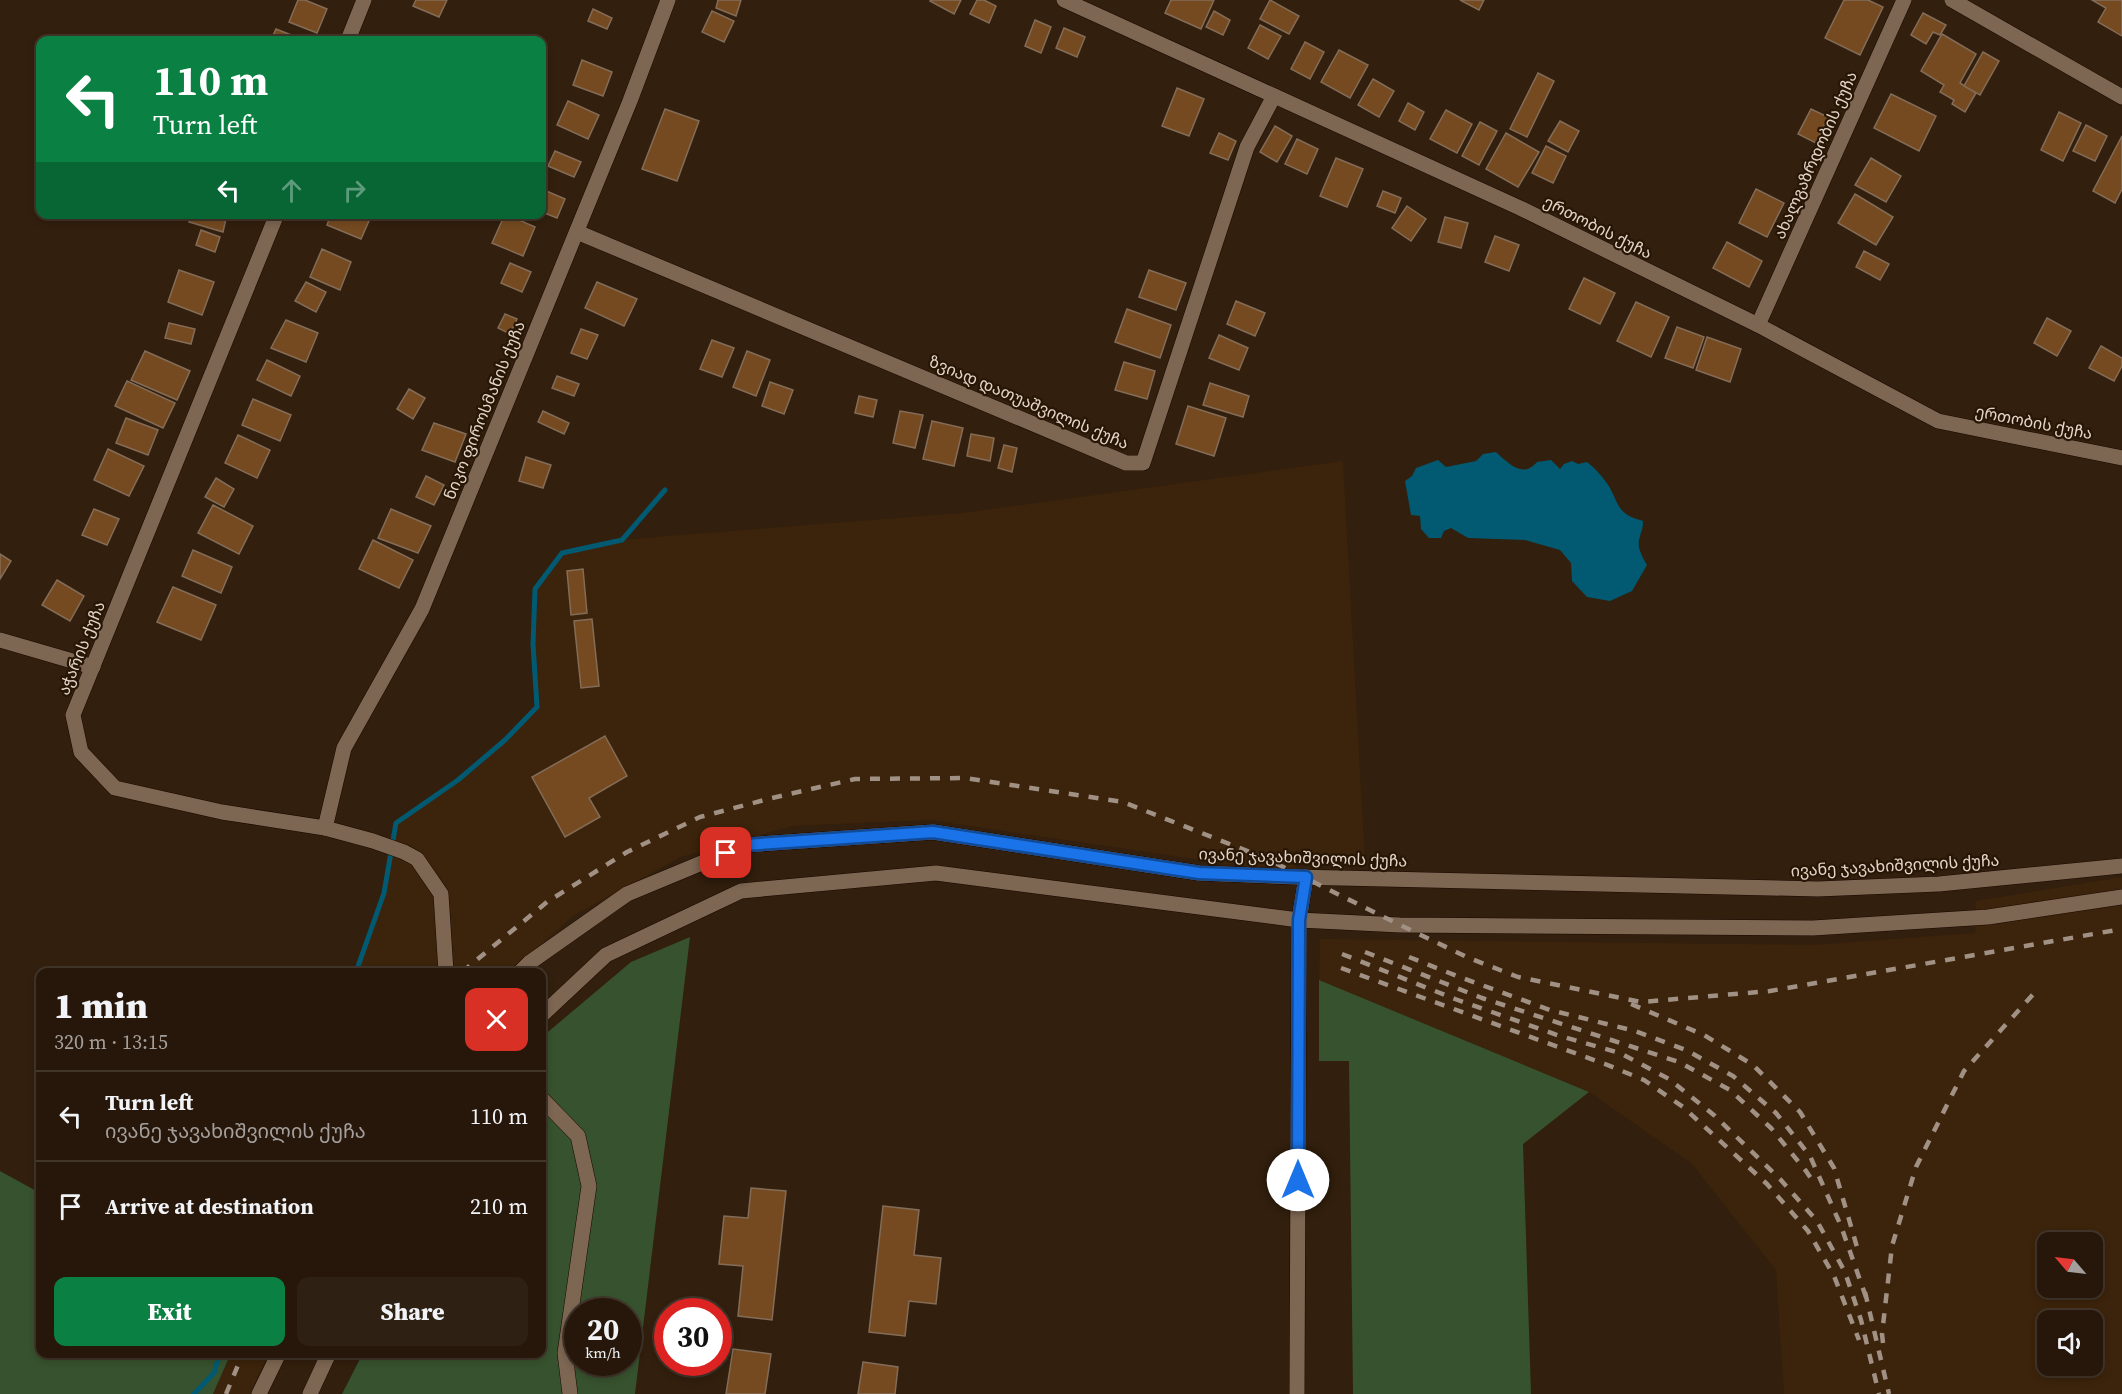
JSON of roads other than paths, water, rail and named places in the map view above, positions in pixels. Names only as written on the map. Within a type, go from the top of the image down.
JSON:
[{"type":"street","points":[[350,36],[364,0]]},
{"type":"street","name":"ნიკო ფიროსმანის ქუჩა","points":[[325,828],[344,748],[422,609],[630,101],[668,0]]},
{"type":"street","name":"ერთობის ქუჩა","points":[[1064,0],[1520,208],[1758,325],[1938,421],[2122,458]]},
{"type":"street","name":"ახალგაზრდობის ქუჩა","points":[[1758,325],[1904,0]]},
{"type":"street","points":[[1952,0],[2122,97]]},
{"type":"street","name":"ზვიად დათუაშვილის ქუჩა","points":[[577,232],[1126,463],[1143,462],[1247,147],[1274,96]]},
{"type":"street","name":"აჭარის ქუჩა","points":[[275,219],[73,715],[81,752],[115,788],[222,812],[325,828],[404,852],[417,860],[441,894],[446,968]]},
{"type":"street","points":[[0,640],[93,668]]},
{"type":"street","name":"ივანე ჯავახიშვილის ქუჩა","points":[[524,968],[627,894],[745,845],[933,832],[1199,873],[1306,877],[1818,889],[1939,884],[2122,866]]},
{"type":"street","points":[[546,1011],[606,955],[741,891],[936,873],[1299,920],[1400,925],[1813,928],[1988,917],[2122,897]]},
{"type":"street","points":[[1298,1394],[1299,920],[1306,877]]},
{"type":"street","points":[[546,1103],[578,1136],[589,1186],[565,1353],[570,1394]]},
{"type":"street","points":[[259,1394],[277,1358]]},
{"type":"street","points":[[310,1394],[328,1358]]},
{"type":"water","points":[[1496,452],[1521,469],[1532,467],[1537,462],[1551,460],[1560,469],[1564,464],[1572,461],[1578,464],[1587,462],[1597,471],[1610,488],[1621,509],[1629,516],[1643,521],[1639,544],[1647,565],[1632,591],[1610,601],[1587,597],[1572,581],[1571,563],[1560,550],[1525,540],[1468,538],[1451,528],[1444,531],[1441,538],[1429,538],[1421,529],[1420,516],[1411,515],[1405,481],[1412,476],[1416,468],[1438,460],[1446,467],[1476,461],[1483,454]]},
{"type":"waterway","points":[[357,968],[384,893],[396,823],[458,780],[505,740],[537,707],[533,644],[535,589],[562,553],[622,540],[665,490]]},
{"type":"waterway","points":[[194,1394],[214,1373],[218,1358]]},
{"type":"railway","points":[[467,968],[547,902],[627,852],[700,817],[855,779],[965,778],[1123,802],[1265,858],[1469,958],[1518,977],[1641,1002],[1770,991],[2122,929]]},
{"type":"railway","points":[[1365,952],[1482,998],[1679,1062],[1730,1090],[1771,1128],[1814,1183]]},
{"type":"railway","points":[[1342,954],[1455,999],[1560,1036],[1620,1053],[1669,1079],[1715,1116],[1780,1179],[1817,1221],[1845,1272],[1861,1320],[1879,1394]]},
{"type":"railway","points":[[1409,957],[1550,1010],[1635,1031],[1686,1050],[1733,1076],[1776,1113],[1810,1156],[1841,1226],[1867,1300]]},
{"type":"railway","points":[[1341,968],[1605,1064],[1644,1080],[1683,1107],[1767,1184],[1808,1231],[1834,1276],[1859,1340]]},
{"type":"railway","points":[[1883,1343],[1882,1334],[1892,1246],[1916,1167],[1964,1071],[2037,990]]},
{"type":"railway","points":[[1631,1004],[1704,1035],[1753,1065],[1800,1112],[1834,1168],[1857,1247]]},
{"type":"railway","points":[[1865,1292],[1889,1394]]},
{"type":"railway","points":[[226,1394],[241,1358]]}]
